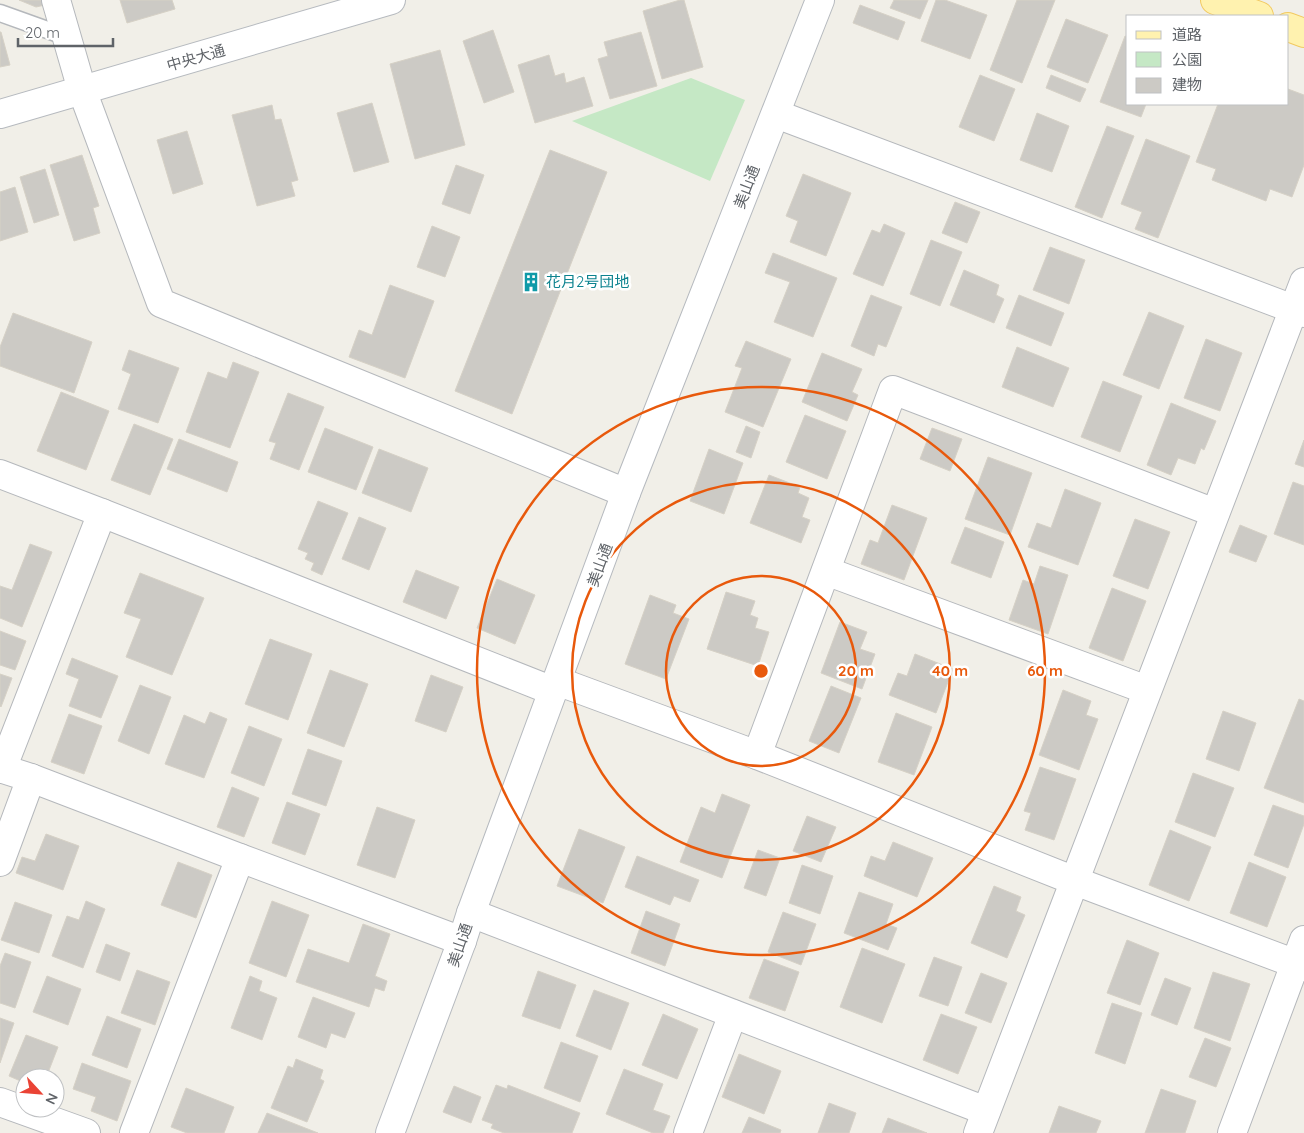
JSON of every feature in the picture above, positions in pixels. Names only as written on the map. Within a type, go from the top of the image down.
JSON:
[{"type":"main road","points":[[1214,0],[1256,15]]},
{"type":"main road","points":[[1289,27],[1304,33]]},
{"type":"street","points":[[56,0],[82,90],[161,303],[626,493]]},
{"type":"street","name":"中央大通","points":[[0,114],[392,0]]},
{"type":"street","name":"美山通","points":[[390,1133],[626,493],[820,0]]},
{"type":"street","points":[[776,114],[1299,310]]},
{"type":"street","points":[[471,913],[734,1014],[982,1122],[1215,513],[1299,310],[1304,282]]},
{"type":"street","points":[[757,755],[893,390],[1215,513]]},
{"type":"street","points":[[0,474],[555,686],[757,755],[1074,881],[1301,957],[1232,1133]]},
{"type":"street","points":[[102,512],[1,768],[462,941]]},
{"type":"street","points":[[826,571],[1147,690]]},
{"type":"street","points":[[0,862],[31,778]]},
{"type":"street","points":[[134,1133],[240,858]]},
{"type":"street","points":[[688,1133],[734,1014]]},
{"type":"street","points":[[0,1102],[86,1133]]},
{"type":"lane","points":[[0,13],[67,37]]},
{"type":"green space","points":[[691,78],[745,100],[710,181],[572,121]]},
{"type":"building","points":[[19,0],[44,0],[45,5],[36,7]]},
{"type":"building","points":[[120,0],[172,0],[175,9],[127,23]]},
{"type":"building","points":[[684,0],[703,67],[662,79],[643,11]]},
{"type":"building","points":[[894,0],[928,0],[920,19],[890,8]]},
{"type":"building","points":[[936,0],[945,0],[987,15],[970,59],[921,41]]},
{"type":"building","points":[[1017,0],[1055,0],[1022,83],[990,70]]},
{"type":"building","points":[[860,5],[905,22],[898,40],[853,23]]},
{"type":"building","points":[[1066,19],[1108,35],[1088,83],[1047,67]]},
{"type":"building","points":[[493,30],[514,92],[484,103],[463,41]]},
{"type":"building","points":[[0,32],[10,65],[0,67]]},
{"type":"building","points":[[641,32],[657,86],[610,99],[598,59],[608,56],[604,42]]},
{"type":"building","points":[[1126,36],[1126,105],[1146,105],[1141,117],[1100,102]]},
{"type":"building","points":[[440,50],[465,145],[415,159],[390,64]]},
{"type":"building","points":[[549,55],[555,76],[564,73],[566,83],[584,77],[593,106],[535,123],[518,65]]},
{"type":"building","points":[[980,75],[1015,89],[994,141],[959,127]]},
{"type":"building","points":[[1051,75],[1086,89],[1080,102],[1046,88]]},
{"type":"building","points":[[1289,89],[1304,95],[1304,165],[1292,197],[1270,189],[1266,201],[1212,180],[1216,169],[1196,162],[1218,105],[1289,105]]},
{"type":"building","points":[[372,103],[389,162],[354,172],[337,113]]},
{"type":"building","points":[[272,105],[275,120],[281,119],[298,180],[291,182],[295,196],[257,206],[232,115]]},
{"type":"building","points":[[1037,113],[1069,126],[1052,172],[1020,160]]},
{"type":"building","points":[[1107,126],[1134,136],[1102,218],[1075,207]]},
{"type":"building","points":[[187,131],[203,184],[173,194],[157,140]]},
{"type":"building","points":[[1146,139],[1190,156],[1158,238],[1135,229],[1142,212],[1121,204]]},
{"type":"building","name":"花月2号団地","points":[[550,150],[607,172],[512,414],[455,391]]},
{"type":"building","points":[[82,155],[99,206],[93,208],[100,233],[74,241],[50,165]]},
{"type":"building","points":[[456,165],[484,175],[470,214],[442,204]]},
{"type":"building","points":[[45,169],[59,215],[34,223],[20,177]]},
{"type":"building","points":[[803,174],[851,193],[826,256],[790,242],[798,221],[786,216]]},
{"type":"building","points":[[15,187],[28,232],[0,241],[0,192]]},
{"type":"building","points":[[955,202],[980,212],[967,243],[942,233]]},
{"type":"building","points":[[884,224],[905,233],[883,286],[853,274],[872,230],[880,233]]},
{"type":"building","points":[[432,226],[460,237],[445,277],[417,267]]},
{"type":"building","points":[[931,240],[962,252],[940,306],[910,294]]},
{"type":"building","points":[[1050,247],[1085,260],[1069,304],[1033,290]]},
{"type":"building","points":[[773,253],[837,278],[813,337],[774,322],[790,282],[765,273]]},
{"type":"building","points":[[964,270],[999,285],[996,295],[1004,299],[994,323],[950,305]]},
{"type":"building","points":[[390,285],[434,301],[405,378],[349,357],[359,330],[372,335]]},
{"type":"building","points":[[871,295],[902,307],[886,347],[878,344],[874,356],[851,346]]},
{"type":"building","points":[[1019,295],[1064,313],[1051,346],[1006,328]]},
{"type":"building","points":[[1149,312],[1184,326],[1159,389],[1123,375]]},
{"type":"building","points":[[13,313],[92,342],[74,393],[0,366],[0,347]]},
{"type":"building","points":[[1206,339],[1242,353],[1220,411],[1184,398]]},
{"type":"building","points":[[746,341],[791,359],[763,427],[725,412],[742,368],[735,366]]},
{"type":"building","points":[[1017,347],[1069,368],[1053,407],[1002,387]]},
{"type":"building","points":[[129,350],[179,368],[158,423],[118,409],[131,374],[122,370]]},
{"type":"building","points":[[822,353],[862,369],[852,392],[858,395],[847,421],[802,402]]},
{"type":"building","points":[[233,362],[259,372],[230,448],[186,432],[208,372],[227,379]]},
{"type":"building","points":[[1103,381],[1142,396],[1120,452],[1081,437]]},
{"type":"building","points":[[61,392],[109,411],[86,470],[37,451]]},
{"type":"building","points":[[288,393],[324,407],[299,470],[270,459],[276,443],[269,441]]},
{"type":"building","points":[[1171,403],[1216,421],[1204,450],[1201,448],[1195,464],[1178,458],[1171,475],[1147,465]]},
{"type":"building","points":[[805,415],[846,431],[827,479],[786,462]]},
{"type":"building","points":[[134,424],[173,439],[150,495],[111,480]]},
{"type":"building","points":[[746,426],[760,432],[751,458],[736,452]]},
{"type":"building","points":[[325,428],[373,447],[356,490],[308,472]]},
{"type":"building","points":[[932,428],[962,439],[950,471],[920,459]]},
{"type":"building","points":[[179,439],[238,462],[227,492],[167,469]]},
{"type":"building","points":[[1304,440],[1304,467],[1295,464]]},
{"type":"building","points":[[379,449],[428,468],[411,512],[362,493]]},
{"type":"building","points":[[709,449],[743,463],[724,514],[690,501]]},
{"type":"building","points":[[988,457],[1032,473],[1010,535],[965,519]]},
{"type":"building","points":[[769,475],[800,487],[798,493],[809,498],[802,517],[810,520],[801,543],[750,523]]},
{"type":"building","points":[[1293,482],[1304,486],[1304,545],[1274,534]]},
{"type":"building","points":[[1065,489],[1101,503],[1078,565],[1028,547],[1037,523],[1051,528]]},
{"type":"building","points":[[318,501],[348,513],[322,575],[311,570],[314,563],[305,559],[308,553],[298,549]]},
{"type":"building","points":[[892,505],[927,518],[904,580],[861,564],[870,540],[878,543]]},
{"type":"building","points":[[359,517],[386,528],[369,570],[342,559]]},
{"type":"building","points":[[1135,519],[1170,532],[1148,589],[1113,576]]},
{"type":"building","points":[[1240,525],[1267,536],[1256,562],[1229,552]]},
{"type":"building","points":[[965,527],[1004,542],[991,578],[951,563]]},
{"type":"building","points":[[30,544],[52,552],[22,627],[0,618],[0,586],[12,590]]},
{"type":"building","points":[[1040,566],[1068,575],[1048,634],[1009,620],[1023,580],[1034,584]]},
{"type":"building","points":[[416,570],[459,587],[446,619],[403,602]]},
{"type":"building","points":[[140,573],[204,598],[172,675],[126,657],[141,619],[124,613]]},
{"type":"building","points":[[497,579],[535,595],[515,644],[477,628]]},
{"type":"building","points":[[1112,588],[1146,601],[1123,661],[1089,648]]},
{"type":"building","points":[[726,592],[755,601],[750,615],[758,618],[755,628],[769,632],[758,666],[707,649]]},
{"type":"building","points":[[650,595],[676,605],[673,613],[689,619],[666,679],[625,664]]},
{"type":"building","points":[[840,622],[867,632],[860,649],[875,654],[862,689],[821,673]]},
{"type":"building","points":[[0,631],[26,641],[15,670],[0,665]]},
{"type":"building","points":[[270,639],[312,654],[288,720],[245,704]]},
{"type":"building","points":[[915,654],[953,669],[936,713],[889,695],[898,673],[907,676]]},
{"type":"building","points":[[72,658],[118,676],[101,718],[69,706],[79,679],[66,674]]},
{"type":"building","points":[[330,670],[368,684],[344,747],[307,733]]},
{"type":"building","points":[[0,674],[12,678],[1,707],[0,706]]},
{"type":"building","points":[[431,675],[463,687],[446,732],[415,721]]},
{"type":"building","points":[[140,685],[171,697],[149,754],[118,741]]},
{"type":"building","points":[[831,686],[861,698],[839,753],[809,741]]},
{"type":"building","points":[[1063,690],[1091,701],[1086,715],[1098,719],[1079,770],[1039,755]]},
{"type":"building","points":[[1299,699],[1304,701],[1304,803],[1264,788]]},
{"type":"building","points":[[1223,711],[1256,723],[1239,771],[1206,759]]},
{"type":"building","points":[[210,712],[227,719],[204,778],[165,764],[184,715],[205,724]]},
{"type":"building","points":[[896,713],[932,727],[914,775],[878,762]]},
{"type":"building","points":[[69,714],[102,726],[84,774],[51,762]]},
{"type":"building","points":[[249,726],[282,739],[264,786],[231,773]]},
{"type":"building","points":[[308,749],[342,761],[326,806],[292,794]]},
{"type":"building","points":[[1040,767],[1076,779],[1054,840],[1025,830],[1031,813],[1024,811]]},
{"type":"building","points":[[1193,773],[1234,788],[1215,837],[1175,822]]},
{"type":"building","points":[[232,787],[259,798],[244,837],[217,827]]},
{"type":"building","points":[[722,794],[750,805],[722,878],[680,862],[701,807],[715,813]]},
{"type":"building","points":[[287,802],[320,814],[305,855],[272,843]]},
{"type":"building","points":[[1273,805],[1304,816],[1304,824],[1288,868],[1254,855]]},
{"type":"building","points":[[377,807],[415,820],[395,878],[357,865]]},
{"type":"building","points":[[807,816],[836,827],[821,862],[793,851]]},
{"type":"building","points":[[579,829],[625,847],[603,903],[557,886]]},
{"type":"building","points":[[1170,830],[1211,847],[1189,901],[1149,885]]},
{"type":"building","points":[[46,834],[79,846],[63,890],[16,873],[22,857],[35,861]]},
{"type":"building","points":[[893,842],[933,858],[917,897],[864,876],[871,856],[885,861]]},
{"type":"building","points":[[758,850],[780,858],[766,896],[744,888]]},
{"type":"building","points":[[637,856],[699,880],[690,902],[674,896],[670,905],[625,887]]},
{"type":"building","points":[[178,862],[212,875],[196,918],[161,905]]},
{"type":"building","points":[[1249,862],[1286,877],[1267,927],[1230,913]]},
{"type":"building","points":[[802,865],[833,876],[820,914],[789,903]]},
{"type":"building","points":[[994,886],[1021,897],[1016,911],[1025,915],[1007,958],[971,943]]},
{"type":"building","points":[[859,892],[893,904],[886,924],[897,928],[888,950],[844,933]]},
{"type":"building","points":[[86,901],[105,909],[83,968],[52,956],[67,916],[79,920]]},
{"type":"building","points":[[272,901],[309,915],[286,977],[249,963]]},
{"type":"building","points":[[15,902],[52,915],[39,953],[1,940]]},
{"type":"building","points":[[646,911],[680,924],[665,966],[631,953]]},
{"type":"building","points":[[783,912],[816,924],[801,965],[768,952]]},
{"type":"building","points":[[363,924],[390,934],[375,976],[387,981],[384,991],[375,988],[369,1007],[296,982],[308,949],[349,963]]},
{"type":"building","points":[[1127,940],[1159,953],[1140,1005],[1107,993]]},
{"type":"building","points":[[106,944],[130,953],[120,981],[96,972]]},
{"type":"building","points":[[862,948],[905,964],[882,1023],[840,1007]]},
{"type":"building","points":[[5,953],[31,962],[15,1008],[0,1003],[0,966]]},
{"type":"building","points":[[934,957],[962,967],[948,1006],[919,996]]},
{"type":"building","points":[[764,959],[799,972],[785,1011],[749,998]]},
{"type":"building","points":[[137,970],[170,982],[155,1025],[121,1013]]},
{"type":"building","points":[[538,971],[576,985],[560,1029],[522,1016]]},
{"type":"building","points":[[1213,972],[1250,984],[1230,1041],[1194,1028]]},
{"type":"building","points":[[981,973],[1007,983],[991,1023],[965,1013]]},
{"type":"building","points":[[47,976],[81,989],[68,1025],[33,1012]]},
{"type":"building","points":[[250,976],[262,981],[259,991],[277,998],[262,1040],[231,1028]]},
{"type":"building","points":[[1165,978],[1191,988],[1177,1025],[1151,1015]]},
{"type":"building","points":[[594,990],[629,1003],[611,1050],[576,1036]]},
{"type":"building","points":[[313,997],[355,1013],[345,1038],[331,1033],[326,1048],[298,1037]]},
{"type":"building","points":[[1112,1003],[1142,1013],[1125,1064],[1095,1053]]},
{"type":"building","points":[[663,1014],[698,1029],[677,1079],[642,1065]]},
{"type":"building","points":[[941,1014],[977,1027],[958,1074],[923,1060]]},
{"type":"building","points":[[107,1016],[141,1029],[127,1068],[92,1055]]},
{"type":"building","points":[[0,1018],[14,1023],[0,1063]]},
{"type":"building","points":[[26,1035],[58,1047],[50,1068],[15,1068],[15,1079],[9,1076]]},
{"type":"building","points":[[1205,1038],[1231,1048],[1216,1087],[1189,1077]]},
{"type":"building","points":[[561,1042],[598,1056],[580,1102],[544,1088]]},
{"type":"building","points":[[739,1054],[781,1071],[764,1114],[722,1097]]},
{"type":"building","points":[[296,1059],[323,1070],[320,1079],[324,1081],[307,1122],[271,1108],[288,1066],[293,1068]]},
{"type":"building","points":[[82,1063],[131,1081],[117,1121],[91,1111],[96,1097],[73,1089]]},
{"type":"building","points":[[624,1069],[663,1084],[653,1110],[670,1116],[663,1133],[653,1133],[606,1114]]},
{"type":"building","points":[[496,1085],[507,1089],[508,1085],[580,1113],[572,1133],[504,1133],[491,1128],[493,1124],[482,1120]]},
{"type":"building","points":[[454,1086],[481,1097],[471,1123],[443,1112]]},
{"type":"building","points":[[186,1088],[234,1107],[224,1133],[187,1133],[171,1127]]},
{"type":"building","points":[[1161,1089],[1196,1101],[1185,1133],[1145,1133]]},
{"type":"building","points":[[829,1103],[856,1113],[849,1133],[818,1133]]},
{"type":"building","points":[[1059,1106],[1101,1121],[1096,1133],[1049,1133]]},
{"type":"building","points":[[267,1113],[318,1133],[258,1133]]},
{"type":"building","points":[[749,1117],[781,1130],[780,1133],[742,1133]]},
{"type":"building","points":[[888,1118],[927,1133],[882,1133]]},
{"type":"place","name":"花月2号団地","points":[[531,282]]}]
